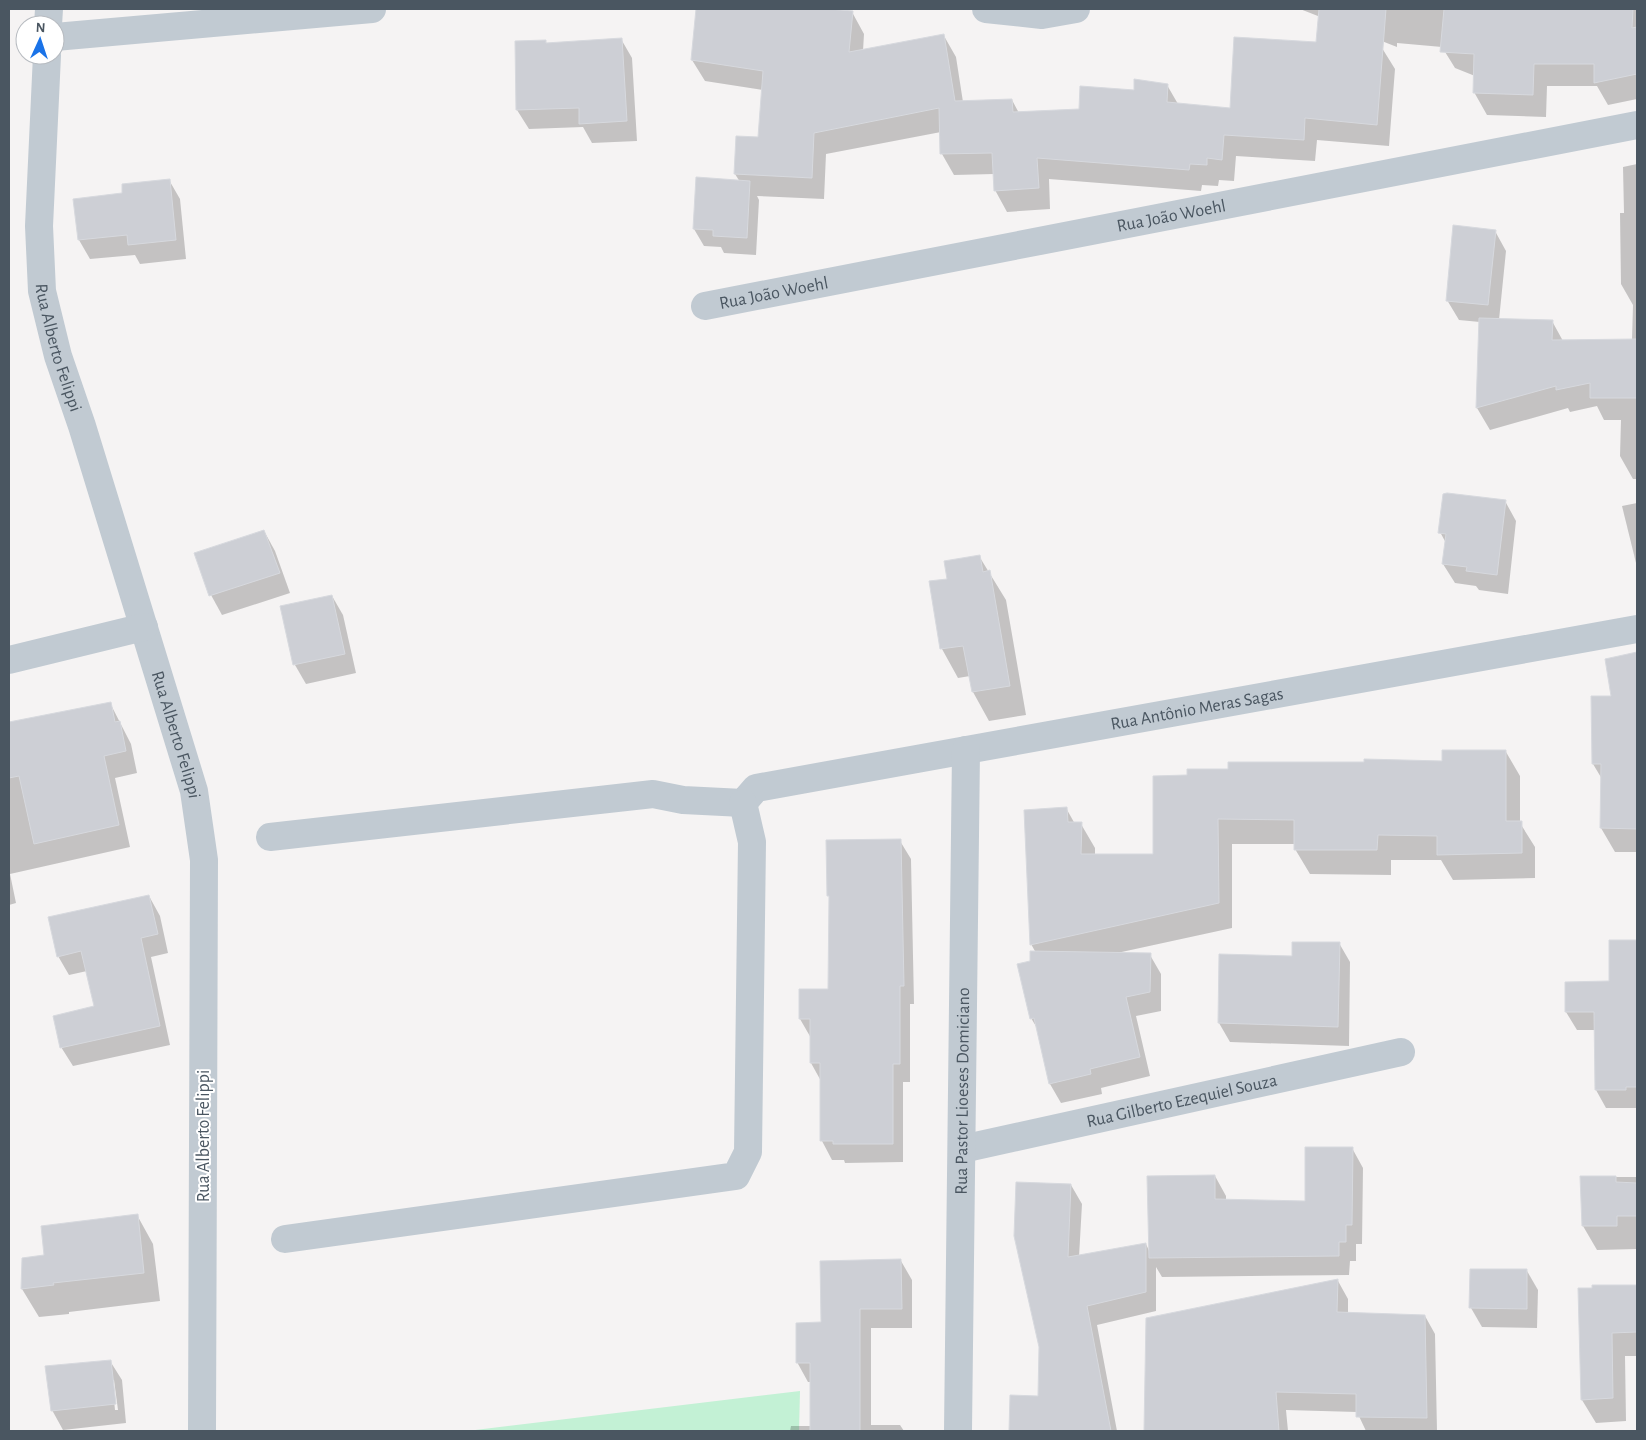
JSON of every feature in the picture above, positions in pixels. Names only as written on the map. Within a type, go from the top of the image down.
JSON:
[{"type":"street","points":[[65,36],[372,9]]},
{"type":"street","points":[[986,9],[1042,15],[1076,9]]},
{"type":"street","name":"Rua Alberto Felippi","points":[[47,65],[39,226],[42,291],[58,356],[194,791],[204,860],[202,1431]]},
{"type":"street","name":"Rua João Woehl","points":[[705,306],[1637,125]]},
{"type":"street","points":[[9,660],[144,627]]},
{"type":"street","name":"Rua Antônio Meras Sagas","points":[[270,838],[653,794],[683,800],[750,796],[966,750],[1637,629]]},
{"type":"street","name":"Rua Pastor Lioeses Domiciano","points":[[958,1431],[966,750]]},
{"type":"street","points":[[285,1239],[736,1176],[748,1152],[752,842],[750,796]]},
{"type":"street","name":"Rua Gilberto Ezequiel Souza","points":[[962,1149],[1401,1052]]},
{"type":"green space","points":[[800,1391],[799,1431],[467,1431]]},
{"type":"building","points":[[696,9],[828,9],[853,11],[849,52],[944,34],[955,101],[1012,99],[1013,112],[1079,109],[1080,86],[1134,90],[1134,79],[1168,84],[1167,102],[1230,108],[1234,37],[1316,42],[1319,9],[1386,9],[1377,125],[1305,118],[1304,140],[1224,135],[1222,160],[1207,158],[1207,165],[1190,164],[1189,170],[1037,158],[1039,188],[994,191],[992,153],[940,154],[939,108],[814,133],[812,178],[734,174],[736,136],[758,137],[763,71],[691,60]]},
{"type":"building","points":[[1444,9],[1633,9],[1632,28],[1637,27],[1637,74],[1594,83],[1594,64],[1534,64],[1533,95],[1473,93],[1474,54],[1440,52]]},
{"type":"building","points":[[622,38],[627,121],[579,124],[579,108],[516,110],[515,41],[546,40],[546,43]]},
{"type":"building","points":[[696,177],[750,181],[747,238],[713,236],[713,230],[693,229]]},
{"type":"building","points":[[170,179],[176,240],[128,245],[127,235],[78,240],[73,199],[122,193],[122,184]]},
{"type":"building","points":[[1453,225],[1496,230],[1488,305],[1446,301]]},
{"type":"building","points":[[1479,318],[1553,320],[1552,340],[1637,339],[1637,398],[1590,398],[1590,383],[1556,390],[1556,386],[1476,408]]},
{"type":"building","points":[[1443,494],[1506,500],[1497,575],[1466,571],[1467,567],[1442,564],[1446,534],[1438,533]]},
{"type":"building","points":[[264,530],[280,573],[209,596],[194,553]]},
{"type":"building","points":[[980,555],[983,572],[990,570],[1010,686],[972,692],[963,646],[940,649],[929,581],[947,579],[944,561]]},
{"type":"building","points":[[332,595],[345,654],[293,665],[280,606]]},
{"type":"building","points":[[1637,652],[1637,829],[1600,828],[1601,764],[1592,764],[1591,696],[1611,696],[1605,659]]},
{"type":"building","points":[[111,702],[115,722],[120,721],[126,751],[104,756],[119,825],[34,844],[19,776],[9,778],[9,722]]},
{"type":"building","points":[[1442,750],[1506,750],[1506,821],[1522,821],[1522,853],[1437,855],[1437,836],[1378,835],[1377,850],[1294,850],[1294,820],[1218,819],[1219,903],[1030,945],[1024,810],[1067,807],[1068,822],[1082,822],[1081,854],[1153,854],[1153,776],[1187,775],[1187,769],[1228,769],[1228,762],[1364,762],[1364,759],[1442,761]]},
{"type":"building","points":[[901,839],[904,986],[900,986],[900,1064],[893,1064],[893,1144],[833,1144],[833,1141],[820,1141],[820,1063],[810,1063],[810,1019],[799,1019],[799,989],[828,989],[829,896],[827,896],[826,840]]},
{"type":"building","points":[[149,895],[158,934],[141,938],[160,1026],[60,1048],[53,1016],[94,1006],[81,951],[57,957],[48,917]]},
{"type":"building","points":[[1609,940],[1637,940],[1637,1087],[1626,1087],[1626,1090],[1595,1090],[1594,1012],[1565,1012],[1565,982],[1609,981]]},
{"type":"building","points":[[1292,942],[1340,942],[1338,1027],[1218,1023],[1219,954],[1292,956]]},
{"type":"building","points":[[1030,951],[1151,953],[1150,992],[1126,997],[1140,1057],[1090,1069],[1091,1074],[1049,1084],[1034,1018],[1030,1019],[1017,964],[1030,961]]},
{"type":"building","points":[[1305,1147],[1353,1147],[1352,1225],[1346,1225],[1346,1242],[1339,1242],[1339,1256],[1149,1258],[1147,1176],[1215,1175],[1215,1199],[1305,1201]]},
{"type":"building","points":[[1580,1176],[1616,1176],[1616,1182],[1637,1183],[1637,1216],[1617,1216],[1617,1226],[1582,1226]]},
{"type":"building","points":[[1016,1182],[1071,1184],[1068,1257],[1146,1243],[1146,1292],[1087,1306],[1111,1431],[1009,1431],[1010,1395],[1038,1396],[1039,1347],[1014,1236]]},
{"type":"building","points":[[138,1214],[144,1273],[53,1283],[54,1285],[21,1289],[22,1258],[44,1255],[41,1226]]},
{"type":"building","points":[[901,1259],[902,1309],[860,1309],[860,1431],[810,1431],[810,1363],[796,1363],[796,1323],[821,1322],[820,1261]]},
{"type":"building","points":[[1470,1269],[1527,1269],[1527,1309],[1469,1308]]},
{"type":"building","points":[[1338,1279],[1337,1312],[1425,1315],[1427,1418],[1356,1417],[1356,1394],[1276,1392],[1279,1431],[1144,1431],[1146,1318]]},
{"type":"building","points":[[1592,1285],[1637,1285],[1637,1332],[1612,1333],[1613,1398],[1581,1400],[1578,1288],[1592,1288]]},
{"type":"building","points":[[111,1360],[116,1404],[51,1411],[45,1366]]}]
